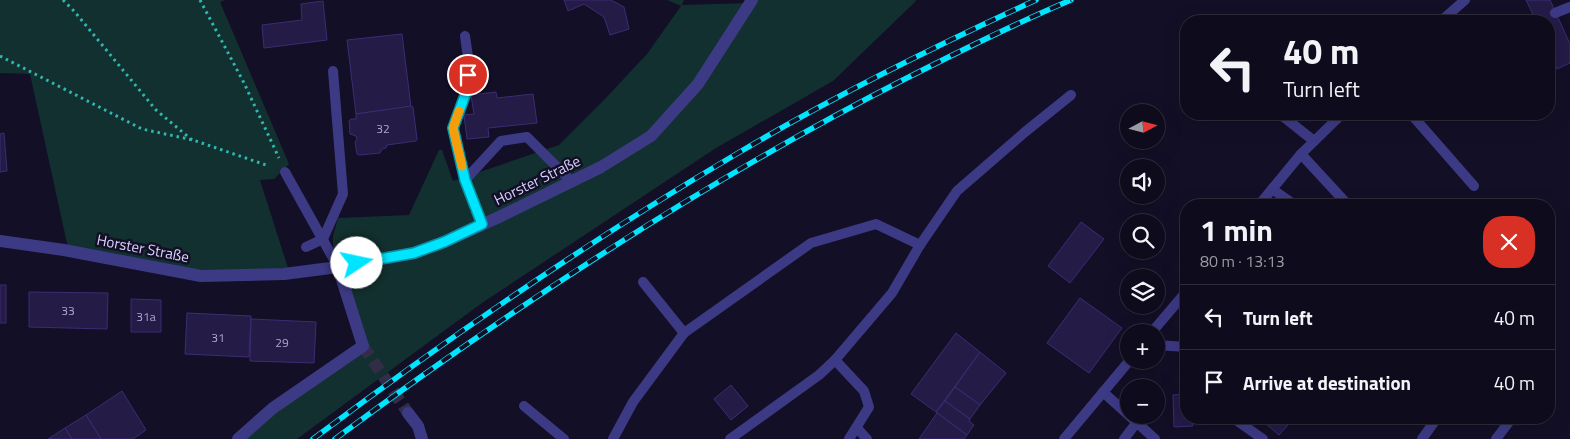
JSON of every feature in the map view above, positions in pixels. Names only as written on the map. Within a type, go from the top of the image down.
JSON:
[{"type":"street","name":"Horster Straße","points":[[0,241],[64,250],[201,276],[284,274],[338,267],[414,253],[444,242],[601,167],[650,136],[698,84],[752,0]]},
{"type":"street","points":[[238,439],[273,408],[363,346],[338,267]]},
{"type":"street","points":[[408,413],[418,426],[422,439]]},
{"type":"lane","points":[[1448,15],[1465,0]]},
{"type":"lane","points":[[1555,13],[1568,7]]},
{"type":"lane","points":[[465,36],[469,64],[468,87],[453,128],[465,180],[482,224]]},
{"type":"lane","points":[[306,247],[323,239],[343,194],[333,71]]},
{"type":"lane","points":[[730,439],[819,375],[835,360],[892,293],[920,245],[957,191],[1071,95]]},
{"type":"lane","points":[[1288,120],[1314,141]]},
{"type":"lane","points":[[1263,199],[1332,120]]},
{"type":"lane","points":[[1416,120],[1474,186]]},
{"type":"lane","points":[[465,180],[501,141],[527,137],[571,181]]},
{"type":"lane","points":[[1301,154],[1342,199]]},
{"type":"lane","points":[[285,172],[338,267]]},
{"type":"lane","points":[[1272,189],[1286,199]]},
{"type":"lane","points":[[613,439],[634,402],[684,333],[810,243],[876,224],[920,245]]},
{"type":"lane","points":[[643,282],[684,333]]},
{"type":"lane","points":[[1159,324],[1180,299]]},
{"type":"lane","points":[[1165,346],[1180,347]]},
{"type":"lane","points":[[835,360],[864,391],[869,407],[849,439]]},
{"type":"lane","points":[[1064,439],[1122,369]]},
{"type":"lane","points":[[1103,392],[1120,407]]},
{"type":"lane","points":[[524,406],[564,439]]},
{"type":"lane","points":[[1124,439],[1135,424]]},
{"type":"lane","points":[[1138,424],[1156,439]]},
{"type":"lane","points":[[1242,424],[1263,439]]},
{"type":"lane","points":[[1422,439],[1433,424]]},
{"type":"lane","points":[[1496,439],[1507,424]]},
{"type":"lane","points":[[857,428],[867,439]]},
{"type":"path","points":[[63,0],[156,110],[192,140]]},
{"type":"path","points":[[200,0],[244,83],[285,172]]},
{"type":"path","points":[[0,56],[142,129],[192,140],[285,172]]},
{"type":"green space","points":[[0,0],[225,0],[220,2],[289,164],[274,179],[260,180],[288,268],[202,274],[68,248],[30,74],[0,73]]},
{"type":"green space","points":[[667,0],[684,0],[682,5],[752,3],[754,0],[916,1],[833,81],[716,148],[482,303],[297,439],[241,439],[365,347],[333,270],[333,236],[338,218],[409,215],[439,150],[442,150],[453,181],[559,145],[647,54],[681,6]]},
{"type":"building","points":[[564,0],[611,0],[624,7],[629,29],[610,35],[604,17],[584,4],[568,11]]},
{"type":"building","points":[[1526,0],[1550,0],[1570,44],[1570,63],[1557,69],[1555,64],[1555,15],[1533,15]]},
{"type":"building","points":[[323,1],[327,40],[264,48],[262,25],[302,20],[301,4]]},
{"type":"building","points":[[402,34],[411,107],[356,114],[347,40]]},
{"type":"building","points":[[496,92],[497,98],[533,94],[537,123],[488,128],[489,137],[467,139],[464,115],[474,114],[471,95]]},
{"type":"building","points":[[413,107],[416,141],[387,145],[380,153],[357,154],[355,142],[357,139],[356,136],[350,134],[349,121],[356,119],[356,114]]},
{"type":"building","points":[[4,133],[7,171],[0,172],[0,134]]},
{"type":"building","points":[[1081,222],[1104,239],[1070,283],[1048,266]]},
{"type":"building","points":[[0,285],[6,285],[6,323],[0,323]]},
{"type":"building","points":[[29,292],[108,293],[107,329],[29,327]]},
{"type":"building","points":[[1080,298],[1120,327],[1120,331],[1089,373],[1047,343]]},
{"type":"building","points":[[131,299],[161,300],[161,332],[131,332]]},
{"type":"building","points":[[187,313],[251,316],[249,357],[185,354]]},
{"type":"building","points":[[251,319],[316,322],[314,363],[250,361]]},
{"type":"building","points":[[956,333],[980,352],[936,412],[911,394]]},
{"type":"building","points":[[980,352],[1006,373],[980,405],[955,387]]},
{"type":"building","points":[[731,385],[748,406],[731,420],[714,399]]},
{"type":"building","points":[[955,387],[980,405],[970,419],[945,401]]},
{"type":"building","points":[[122,391],[146,430],[133,439],[101,439],[86,415]]},
{"type":"building","points":[[1180,394],[1180,424],[1193,424],[1193,426],[1174,427],[1173,395]]},
{"type":"building","points":[[945,401],[970,419],[969,421],[974,425],[967,435],[936,412]]},
{"type":"building","points":[[937,413],[967,435],[964,439],[919,439]]},
{"type":"building","points":[[86,415],[101,439],[72,439],[65,428]]},
{"type":"building","points":[[1266,424],[1289,424],[1279,435]]},
{"type":"building","points":[[65,428],[72,439],[48,439]]},
{"type":"tunnel","points":[[363,346],[408,413]]},
{"type":"railway","points":[[313,439],[415,364],[519,292],[679,189],[844,94],[920,55],[1036,0]]},
{"type":"railway","points":[[335,439],[403,389],[542,293],[683,203],[755,160],[903,80],[1007,28],[1071,0]]},
{"type":"slow traffic","points":[[459,111],[453,128],[462,166]]},
{"type":"route","points":[[357,263],[414,253],[444,242],[482,224],[465,180],[453,128],[468,87],[468,75]]}]
